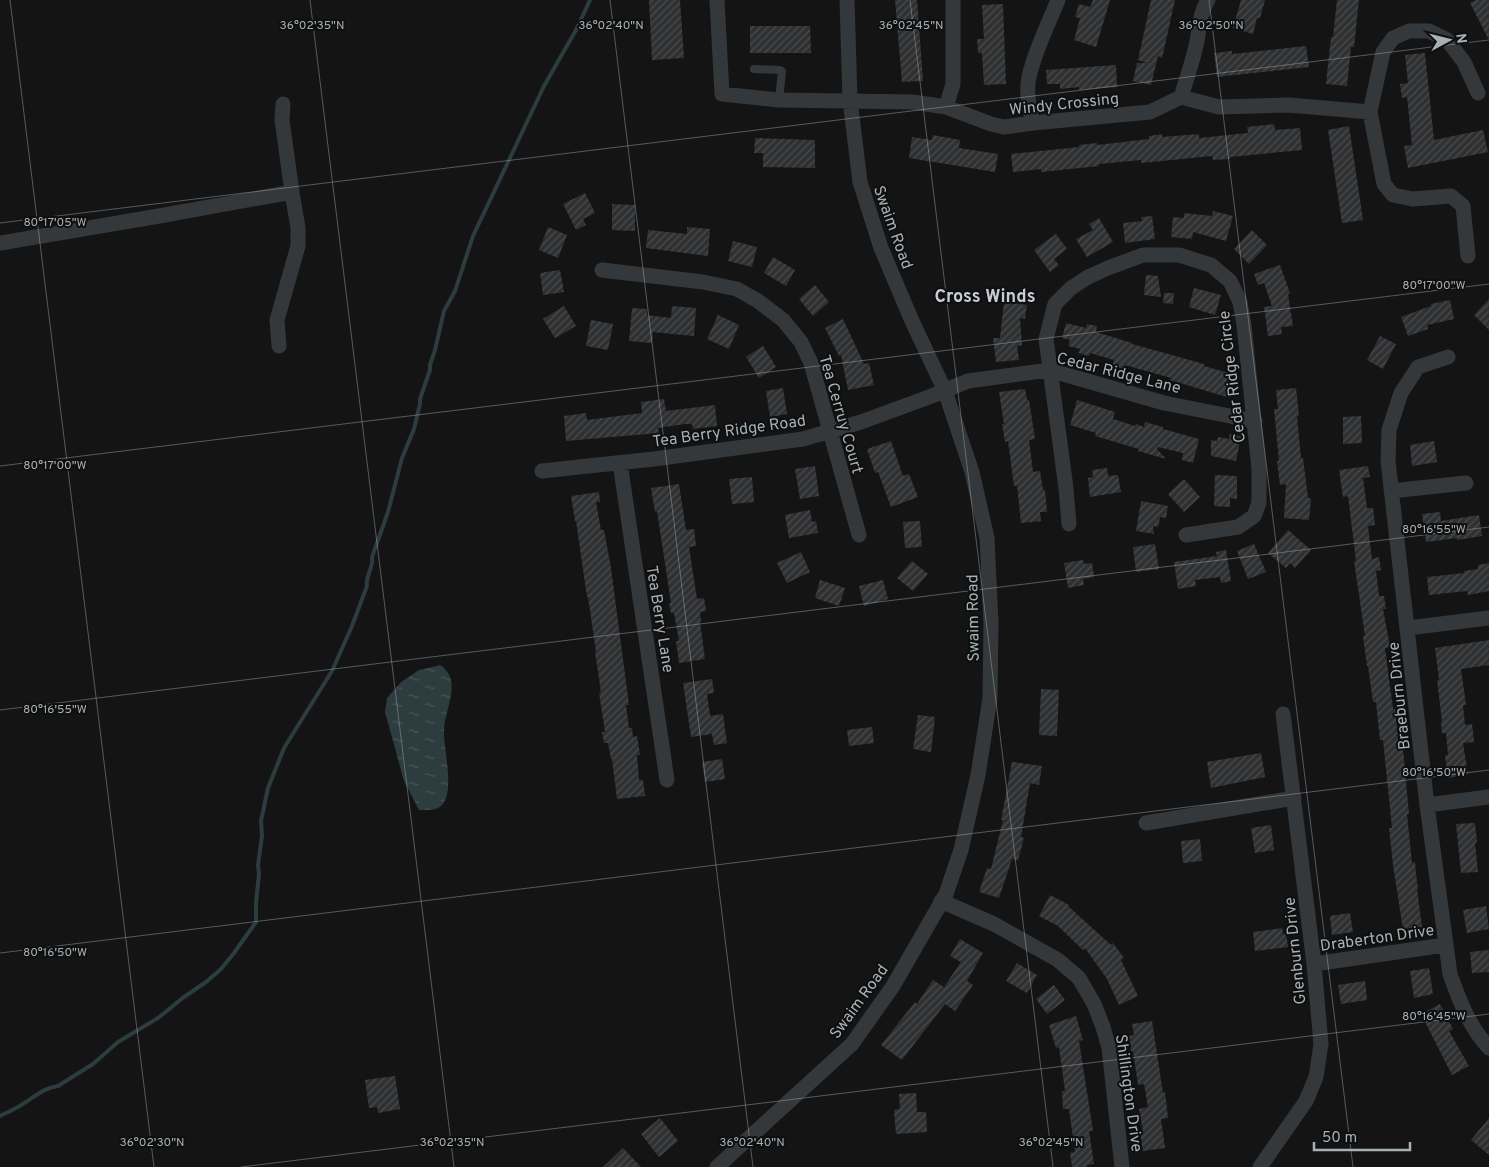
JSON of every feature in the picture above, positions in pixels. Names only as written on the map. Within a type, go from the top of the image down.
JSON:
[{"type":"street","name":"Windy Crossing","points":[[717,0],[722,94],[779,100],[913,102],[946,107],[1004,127],[1150,112],[1181,97]]},
{"type":"street","name":"Swaim Road","points":[[716,1167],[852,1044],[893,986],[946,894],[961,850],[978,775],[990,698],[991,623],[987,538],[972,472],[945,390],[912,321],[881,248],[860,182],[850,100],[847,0]]},
{"type":"street","points":[[1033,123],[1029,108],[1029,78],[1058,0]]},
{"type":"street","points":[[1208,0],[1203,8],[1196,48],[1181,97],[1219,107],[1289,105],[1370,112]]},
{"type":"street","points":[[946,107],[953,84],[953,1]]},
{"type":"street","points":[[1468,256],[1463,206],[1451,196],[1412,199],[1393,195],[1384,184],[1370,112],[1383,52],[1393,38],[1409,31],[1429,31],[1447,40],[1464,62],[1478,93]]},
{"type":"street","points":[[279,346],[277,320],[298,246],[298,228],[282,120],[283,104]]},
{"type":"street","points":[[0,243],[292,192]]},
{"type":"street","name":"Cedar Ridge Circle","points":[[1069,524],[1046,339],[1055,304],[1071,288],[1088,277],[1108,268],[1142,256],[1179,255],[1211,265],[1230,281],[1240,302],[1259,469],[1259,503],[1254,516],[1238,527],[1186,536]]},
{"type":"street","name":"Tea Cerruy Court","points":[[602,270],[703,282],[737,289],[758,301],[783,320],[801,342],[811,363],[859,535]]},
{"type":"street","name":"Braeburn Drive","points":[[1448,357],[1418,367],[1401,393],[1389,430],[1388,462],[1445,945],[1450,974],[1460,1000],[1480,1038],[1489,1048]]},
{"type":"street","name":"Cedar Ridge Lane","points":[[945,390],[968,381],[1049,370],[1164,402],[1255,422]]},
{"type":"street","name":"Tea Berry Ridge Road","points":[[542,471],[620,463],[804,439],[870,419],[945,390]]},
{"type":"street","name":"Tea Berry Lane","points":[[620,463],[667,780]]},
{"type":"street","points":[[1391,491],[1466,483]]},
{"type":"street","points":[[1408,628],[1489,618]]},
{"type":"street","name":"Glenburn Drive","points":[[1260,1167],[1306,1101],[1316,1078],[1321,1044],[1314,964],[1284,714]]},
{"type":"street","points":[[1427,805],[1489,797]]},
{"type":"street","points":[[1146,823],[1294,798]]},
{"type":"street","name":"Shillington Drive","points":[[941,902],[994,924],[1058,960],[1079,978],[1094,1004],[1109,1048],[1122,1167]]},
{"type":"street","name":"Draberton Drive","points":[[1314,964],[1445,945]]},
{"type":"lane","points":[[754,69],[782,71],[779,100]]},
{"type":"water","points":[[441,665],[449,674],[452,689],[444,730],[448,791],[439,808],[419,810],[404,781],[385,712],[387,698],[401,682],[419,670]]},
{"type":"building","points":[[649,0],[680,0],[684,58],[652,60]]},
{"type":"building","points":[[895,0],[917,0],[923,81],[902,82]]},
{"type":"building","points":[[1093,0],[1110,0],[1096,47],[1074,40],[1080,18],[1075,17],[1079,4],[1090,7]]},
{"type":"building","points":[[1151,0],[1175,0],[1162,58],[1158,56],[1151,85],[1133,81],[1137,63],[1147,63],[1138,60]]},
{"type":"building","points":[[1241,0],[1265,0],[1260,18],[1257,18],[1253,34],[1233,28]]},
{"type":"building","points":[[1337,0],[1359,0],[1354,47],[1351,47],[1347,86],[1326,84]]},
{"type":"building","points":[[1476,0],[1489,0],[1489,40],[1470,3]]},
{"type":"building","points":[[1003,4],[1006,84],[984,85],[982,53],[978,53],[977,39],[984,39],[982,5]]},
{"type":"building","points":[[750,26],[810,26],[811,53],[750,53]]},
{"type":"building","points":[[1306,46],[1309,67],[1217,77],[1214,53],[1232,51],[1232,54]]},
{"type":"building","points":[[1425,53],[1434,140],[1483,130],[1488,152],[1408,168],[1404,146],[1412,145],[1407,97],[1402,98],[1400,84],[1408,83],[1405,55]]},
{"type":"building","points":[[1116,65],[1117,87],[1079,90],[1079,87],[1060,89],[1060,84],[1047,84],[1046,70]]},
{"type":"building","points":[[1274,124],[1275,130],[1300,128],[1302,150],[1230,157],[1230,159],[1213,160],[1212,156],[1141,163],[1141,160],[1041,172],[1041,169],[1013,172],[1011,154],[1079,147],[1079,145],[1097,143],[1097,145],[1149,139],[1149,136],[1162,134],[1162,137],[1199,134],[1199,138],[1248,133],[1247,127]]},
{"type":"building","points":[[1349,126],[1363,220],[1342,223],[1328,130]]},
{"type":"building","points":[[933,135],[960,140],[959,148],[998,154],[995,172],[909,158],[912,137],[932,140]]},
{"type":"building","points":[[755,138],[815,140],[815,168],[763,167],[763,153],[754,153]]},
{"type":"building","points":[[585,193],[595,213],[583,219],[586,225],[576,230],[563,204]]},
{"type":"building","points":[[612,204],[635,205],[635,231],[612,230]]},
{"type":"building","points":[[1213,211],[1233,216],[1226,241],[1193,232],[1192,239],[1171,237],[1173,217],[1184,218],[1184,213],[1212,216]]},
{"type":"building","points":[[1152,216],[1155,239],[1125,243],[1123,223],[1142,221],[1141,217]]},
{"type":"building","points":[[1099,218],[1113,242],[1087,257],[1076,239],[1093,230],[1089,224]]},
{"type":"building","points":[[548,227],[567,235],[558,258],[539,250]]},
{"type":"building","points":[[687,227],[710,229],[708,256],[646,248],[648,230],[687,234]]},
{"type":"building","points":[[1252,230],[1267,245],[1249,264],[1234,249]]},
{"type":"building","points":[[1056,234],[1067,249],[1054,259],[1059,265],[1050,272],[1034,250]]},
{"type":"building","points":[[733,241],[757,247],[752,267],[728,261]]},
{"type":"building","points":[[773,257],[795,270],[786,286],[764,273]]},
{"type":"building","points":[[1280,265],[1290,293],[1288,294],[1293,326],[1281,327],[1282,334],[1268,336],[1264,307],[1272,306],[1264,283],[1258,285],[1254,274]]},
{"type":"building","points":[[560,270],[564,292],[543,295],[540,273]]},
{"type":"building","points":[[1146,275],[1158,276],[1161,297],[1144,295]]},
{"type":"building","points":[[815,285],[829,302],[813,316],[799,299]]},
{"type":"building","points":[[1194,288],[1221,295],[1215,315],[1189,307]]},
{"type":"building","points":[[1164,293],[1174,293],[1173,304],[1163,303]]},
{"type":"building","points":[[1489,299],[1489,330],[1474,315]]},
{"type":"building","points":[[1450,300],[1454,319],[1427,325],[1428,329],[1408,336],[1401,317],[1431,306],[1431,304]]},
{"type":"building","points":[[1004,302],[1027,305],[1025,319],[1020,318],[1022,345],[1017,346],[1019,360],[996,362],[993,338],[1000,338]]},
{"type":"building","points":[[564,306],[576,326],[555,338],[543,319]]},
{"type":"building","points":[[672,306],[696,308],[694,336],[653,332],[652,343],[629,341],[632,308],[647,309],[647,315],[671,318]]},
{"type":"building","points":[[718,315],[739,325],[729,349],[707,339]]},
{"type":"building","points":[[843,319],[864,364],[869,363],[874,385],[848,390],[841,355],[839,356],[825,328]]},
{"type":"building","points":[[591,320],[613,324],[608,350],[586,346]]},
{"type":"building","points":[[1066,323],[1086,328],[1087,324],[1097,326],[1096,332],[1236,375],[1230,398],[1125,365],[1124,370],[1112,366],[1114,360],[1090,353],[1089,356],[1078,353],[1080,349],[1068,346],[1070,340],[1062,338]]},
{"type":"building","points":[[1380,336],[1396,344],[1383,369],[1367,360]]},
{"type":"building","points":[[763,346],[776,367],[759,378],[746,357]]},
{"type":"building","points":[[783,388],[787,414],[770,417],[766,391]]},
{"type":"building","points":[[1296,388],[1301,458],[1303,458],[1308,498],[1311,499],[1309,520],[1284,518],[1286,484],[1280,485],[1277,461],[1279,461],[1274,409],[1278,409],[1276,390]]},
{"type":"building","points":[[1025,389],[1027,400],[1029,400],[1035,439],[1029,440],[1033,472],[1040,471],[1043,490],[1045,490],[1047,512],[1040,512],[1041,521],[1021,523],[1017,485],[1014,486],[1008,441],[1005,442],[999,392]]},
{"type":"building","points":[[664,399],[666,411],[715,405],[717,426],[693,429],[692,424],[685,424],[658,428],[659,433],[566,441],[564,416],[586,413],[587,420],[642,413],[641,402]]},
{"type":"building","points":[[1077,400],[1115,412],[1113,419],[1144,427],[1145,422],[1199,439],[1193,463],[1182,460],[1183,453],[1158,447],[1157,449],[1166,459],[1095,436],[1096,433],[1070,425]]},
{"type":"building","points":[[1361,416],[1362,443],[1343,444],[1343,417]]},
{"type":"building","points":[[1230,434],[1241,436],[1236,461],[1211,456],[1211,440],[1217,441],[1218,437],[1229,439]]},
{"type":"building","points":[[891,441],[903,476],[909,474],[918,497],[891,507],[878,472],[875,473],[867,449]]},
{"type":"building","points":[[1434,441],[1437,462],[1412,466],[1410,445]]},
{"type":"building","points":[[815,466],[819,496],[800,499],[795,469]]},
{"type":"building","points":[[1368,466],[1370,477],[1363,478],[1367,508],[1373,508],[1375,525],[1368,526],[1372,559],[1379,557],[1381,570],[1376,571],[1379,596],[1384,596],[1386,609],[1383,609],[1390,647],[1385,648],[1393,709],[1395,709],[1399,750],[1403,749],[1412,863],[1415,862],[1422,927],[1403,929],[1389,828],[1392,828],[1383,740],[1380,740],[1376,702],[1373,702],[1367,666],[1348,496],[1343,497],[1339,470]]},
{"type":"building","points":[[1107,468],[1108,476],[1118,475],[1121,492],[1090,497],[1088,478],[1093,477],[1092,470]]},
{"type":"building","points":[[1215,475],[1237,476],[1237,499],[1230,498],[1230,507],[1214,506]]},
{"type":"building","points":[[752,477],[754,502],[732,504],[729,479]]},
{"type":"building","points":[[1184,479],[1200,497],[1184,512],[1168,494]]},
{"type":"building","points":[[679,484],[686,530],[694,529],[696,546],[689,547],[697,599],[704,598],[706,611],[700,612],[705,659],[679,663],[676,641],[679,641],[674,613],[671,613],[669,603],[671,603],[657,511],[655,512],[651,488]]},
{"type":"building","points":[[599,492],[600,502],[596,502],[601,530],[604,530],[611,568],[629,705],[626,705],[629,728],[632,728],[633,737],[637,736],[640,755],[637,755],[639,780],[643,780],[645,796],[617,799],[612,759],[608,743],[604,743],[602,732],[605,732],[599,693],[601,692],[596,652],[571,496]]},
{"type":"building","points":[[1141,501],[1168,506],[1166,518],[1160,517],[1158,527],[1153,526],[1154,534],[1136,531]]},
{"type":"building","points":[[810,510],[812,522],[816,521],[818,533],[789,538],[785,515]]},
{"type":"building","points":[[1440,512],[1441,521],[1479,515],[1482,536],[1426,542],[1422,514]]},
{"type":"building","points":[[920,521],[922,547],[905,548],[903,522]]},
{"type":"building","points":[[1288,530],[1311,550],[1295,568],[1290,563],[1286,568],[1268,553]]},
{"type":"building","points":[[1155,544],[1159,569],[1136,572],[1133,547]]},
{"type":"building","points":[[1254,544],[1266,572],[1248,579],[1237,551]]},
{"type":"building","points":[[1226,550],[1231,581],[1221,583],[1220,577],[1195,580],[1196,586],[1178,589],[1174,562],[1217,556],[1216,552]]},
{"type":"building","points":[[801,552],[810,572],[787,583],[777,563]]},
{"type":"building","points":[[1083,560],[1084,564],[1092,563],[1094,577],[1083,579],[1084,585],[1068,588],[1064,563]]},
{"type":"building","points":[[912,561],[928,574],[913,591],[897,578]]},
{"type":"building","points":[[1489,563],[1489,591],[1468,595],[1467,591],[1429,595],[1427,577],[1464,573],[1464,571],[1478,569],[1478,565]]},
{"type":"building","points":[[820,580],[845,588],[839,606],[815,598]]},
{"type":"building","points":[[883,580],[888,599],[864,606],[859,586]]},
{"type":"building","points":[[1489,640],[1489,665],[1461,669],[1466,705],[1463,705],[1465,725],[1472,724],[1474,742],[1463,743],[1468,774],[1448,778],[1445,756],[1448,755],[1446,733],[1442,733],[1435,648]]},
{"type":"building","points":[[712,679],[714,693],[707,694],[710,716],[723,714],[727,743],[714,745],[712,734],[691,737],[683,683]]},
{"type":"building","points":[[1041,689],[1059,690],[1057,736],[1039,735]]},
{"type":"building","points":[[918,715],[935,717],[931,752],[913,749]]},
{"type":"building","points":[[872,727],[874,743],[849,746],[847,730]]},
{"type":"building","points":[[1261,753],[1265,777],[1211,788],[1207,762]]},
{"type":"building","points":[[722,759],[725,779],[705,782],[702,762]]},
{"type":"building","points":[[1012,762],[1042,766],[1039,785],[1030,783],[1021,837],[1024,838],[1018,860],[1012,859],[999,898],[979,892],[987,868],[991,869],[1003,820],[1001,820]]},
{"type":"building","points":[[1475,823],[1478,872],[1461,873],[1456,824]]},
{"type":"building","points":[[1271,825],[1274,850],[1255,853],[1251,828]]},
{"type":"building","points":[[1200,839],[1202,861],[1183,863],[1181,841]]},
{"type":"building","points":[[1050,895],[1069,905],[1111,945],[1113,943],[1124,958],[1121,960],[1138,996],[1119,1005],[1107,979],[1085,948],[1083,950],[1058,926],[1039,916]]},
{"type":"building","points":[[1486,906],[1489,929],[1467,933],[1463,910]]},
{"type":"building","points":[[1350,913],[1353,932],[1332,935],[1330,916]]},
{"type":"building","points":[[1282,928],[1283,934],[1286,933],[1288,947],[1255,951],[1253,932]]},
{"type":"building","points":[[960,939],[983,953],[967,981],[973,985],[955,1011],[945,1004],[902,1060],[881,1045],[915,1002],[917,1004],[933,980],[944,987],[961,962],[950,956]]},
{"type":"building","points":[[1489,950],[1489,972],[1472,973],[1470,952]]},
{"type":"building","points":[[1017,963],[1037,975],[1027,993],[1006,981]]},
{"type":"building","points":[[1429,968],[1433,994],[1414,998],[1410,971]]},
{"type":"building","points":[[1365,981],[1367,1000],[1341,1004],[1338,985]]},
{"type":"building","points":[[1054,985],[1065,1000],[1047,1014],[1036,999]]},
{"type":"building","points":[[1440,1004],[1453,1029],[1449,1031],[1469,1066],[1452,1075],[1421,1014]]},
{"type":"building","points":[[1076,1016],[1083,1040],[1079,1041],[1093,1131],[1089,1131],[1094,1164],[1087,1165],[1087,1167],[1072,1167],[1070,1153],[1075,1152],[1069,1109],[1063,1109],[1062,1091],[1065,1091],[1059,1047],[1056,1048],[1049,1025]]},
{"type":"building","points":[[1152,1021],[1168,1118],[1161,1119],[1165,1148],[1143,1151],[1140,1132],[1143,1132],[1139,1109],[1148,1107],[1144,1084],[1138,1085],[1129,1036],[1134,1035],[1132,1024]]},
{"type":"building","points":[[395,1076],[400,1109],[378,1113],[377,1107],[369,1108],[365,1080]]},
{"type":"building","points":[[916,1093],[917,1112],[926,1112],[927,1132],[896,1134],[894,1110],[900,1109],[899,1094]]},
{"type":"building","points":[[660,1118],[678,1141],[659,1157],[641,1134]]},
{"type":"building","points":[[1489,1118],[1489,1155],[1471,1140]]},
{"type":"building","points":[[623,1148],[641,1167],[603,1167]]},
{"type":"waterway","points":[[0,1116],[46,1089],[58,1086],[93,1064],[118,1042],[158,1018],[206,982],[221,969],[256,922],[258,865],[262,836],[261,821],[268,788],[284,748],[332,671],[367,586],[372,557],[388,512],[402,458],[414,429],[420,399],[430,370],[444,311],[455,291],[473,236],[544,86],[576,30],[590,0]]},
{"type":"district","name":"Cross Winds","points":[[985,296]]}]
